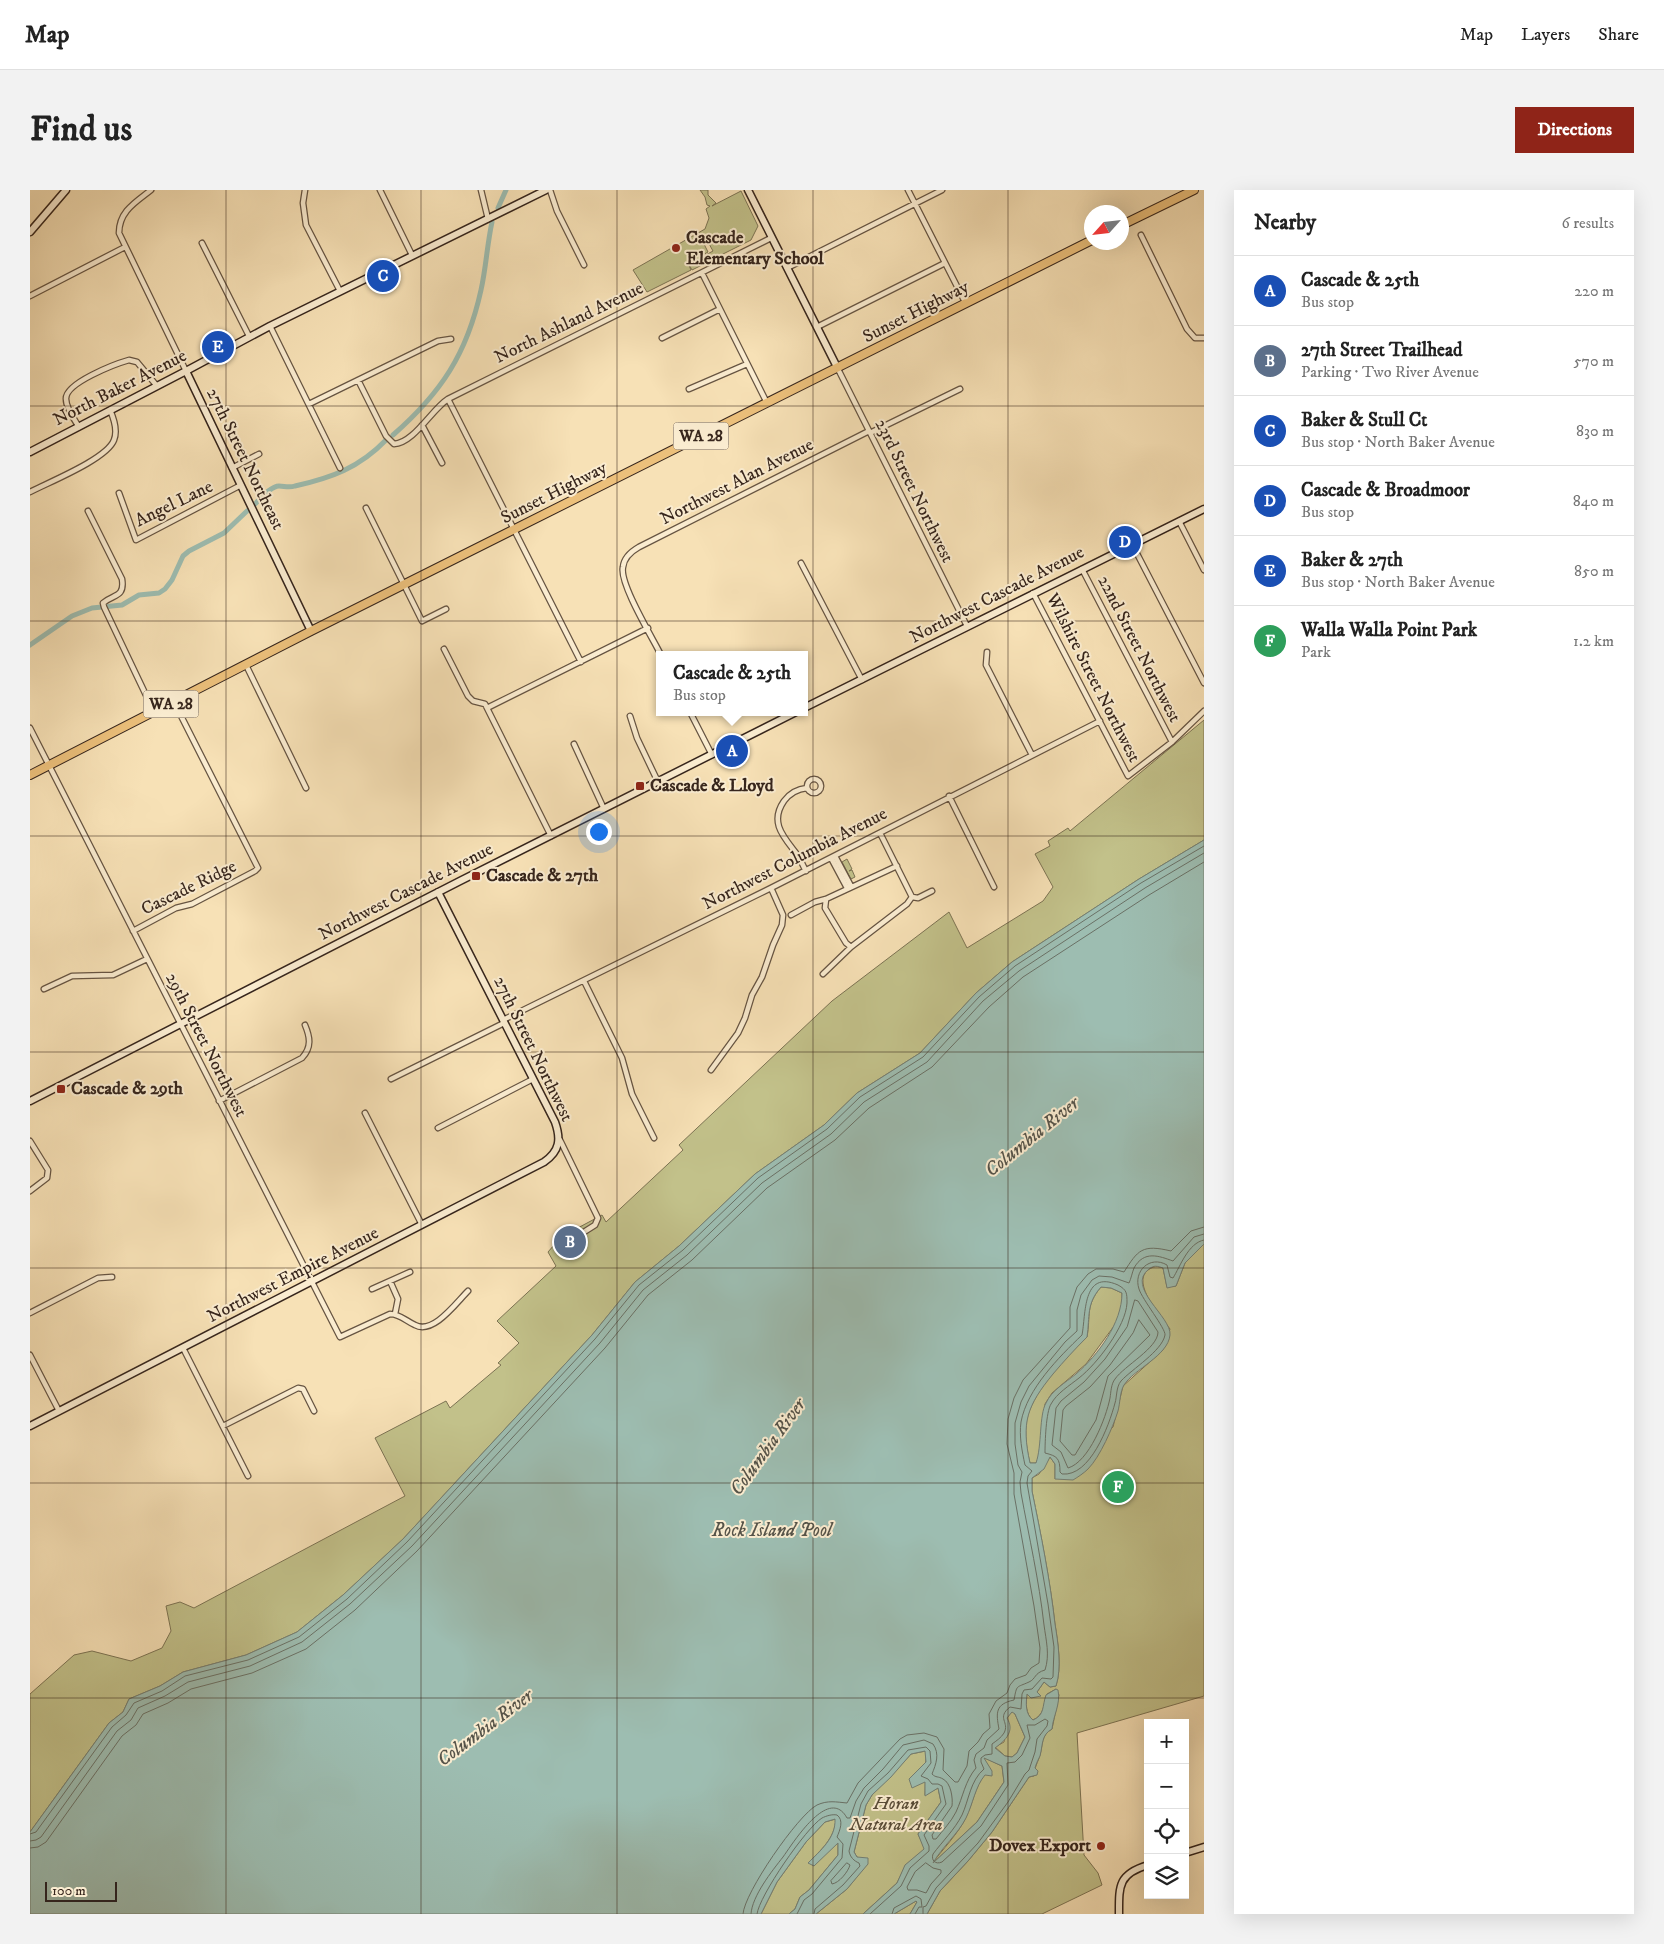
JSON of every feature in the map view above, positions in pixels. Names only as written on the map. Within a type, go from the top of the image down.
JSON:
[{"type":"highway","points":[[1129,222],[1194,190]]},
{"type":"highway","name":"Sunset Highway","points":[[30,775],[311,631],[1084,244]]},
{"type":"street","points":[[30,232],[66,190]]},
{"type":"street","name":"27th Street Northeast","points":[[151,190],[125,211],[122,216],[119,233],[311,631]]},
{"type":"street","points":[[305,190],[303,203],[306,225],[340,291]]},
{"type":"street","points":[[380,190],[412,255]]},
{"type":"street","points":[[481,190],[488,219]]},
{"type":"street","points":[[548,190],[584,265]]},
{"type":"street","name":"North Baker Avenue","points":[[30,452],[249,336],[548,190]]},
{"type":"street","points":[[748,190],[838,368]]},
{"type":"street","points":[[908,190],[966,304]]},
{"type":"street","points":[[787,268],[942,190]]},
{"type":"street","points":[[1141,235],[1187,329],[1194,338],[1204,338]]},
{"type":"street","name":"North Ashland Avenue","points":[[358,380],[390,441],[394,444],[399,444],[422,425],[448,399],[771,238]]},
{"type":"street","points":[[202,243],[249,336]]},
{"type":"street","points":[[30,296],[125,247]]},
{"type":"street","points":[[817,327],[945,263]]},
{"type":"street","points":[[702,273],[767,403]]},
{"type":"street","points":[[662,338],[720,309]]},
{"type":"street","points":[[270,326],[340,468]]},
{"type":"street","points":[[309,404],[438,341],[451,339]]},
{"type":"street","points":[[78,427],[66,398],[69,389],[78,383],[129,360],[137,362],[157,386]]},
{"type":"street","points":[[689,389],[747,364]]},
{"type":"street","name":"23rd Street Northwest","points":[[838,368],[967,626]]},
{"type":"street","name":"Northwest Alan Avenue","points":[[648,628],[623,580],[623,565],[628,555],[640,547],[870,432],[960,389]]},
{"type":"street","points":[[448,399],[581,662]]},
{"type":"street","points":[[30,492],[104,453],[114,440],[116,432],[115,422],[110,410]]},
{"type":"street","points":[[422,425],[442,464]]},
{"type":"street","points":[[232,468],[259,454]]},
{"type":"street","name":"Angel Lane","points":[[119,493],[136,540],[241,485]]},
{"type":"street","points":[[366,508],[422,621],[446,609]]},
{"type":"street","name":"Northwest Cascade Avenue","points":[[808,706],[1082,568],[1204,509]]},
{"type":"street","points":[[88,510],[124,586],[115,597],[107,599],[103,603],[104,607],[154,712]]},
{"type":"street","points":[[1179,521],[1204,570]]},
{"type":"street","points":[[1132,544],[1204,683]]},
{"type":"street","points":[[800,563],[862,680]]},
{"type":"street","name":"22nd Street Northwest","points":[[1082,568],[1172,742]]},
{"type":"street","name":"Wilshire Street Northwest","points":[[1033,593],[1128,776],[1172,742]]},
{"type":"street","points":[[487,708],[648,628],[659,651]]},
{"type":"street","points":[[444,649],[468,696],[473,701],[485,704],[551,836]]},
{"type":"street","points":[[987,652],[986,665],[1032,755]]},
{"type":"street","points":[[246,665],[306,788]]},
{"type":"street","name":"Cascade Ridge","points":[[133,931],[176,908],[192,904],[258,869],[258,864],[174,702]]},
{"type":"street","points":[[1172,742],[1204,711]]},
{"type":"street","points":[[630,716],[637,738],[658,782]]},
{"type":"street","points":[[692,716],[712,754]]},
{"type":"street","name":"Northwest Cascade Avenue","points":[[30,1101],[438,892],[788,716]]},
{"type":"street","name":"Northwest Columbia Avenue","points":[[391,1079],[1100,721]]},
{"type":"street","name":"29th Street Northwest","points":[[30,728],[340,1337],[384,1315],[395,1314]]},
{"type":"street","points":[[574,744],[604,809]]},
{"type":"street","points":[[806,871],[799,857],[784,840],[778,821],[782,804],[788,796],[795,791],[807,788]]},
{"type":"street","points":[[949,796],[994,887]]},
{"type":"street","points":[[880,833],[912,897]]},
{"type":"street","points":[[833,857],[849,888]]},
{"type":"street","points":[[791,915],[815,902],[826,899],[897,866]]},
{"type":"street","points":[[711,1070],[738,1034],[752,995],[762,977],[782,925],[783,914],[771,888]]},
{"type":"street","points":[[912,897],[918,898],[932,891]]},
{"type":"street","name":"27th Street Northwest","points":[[438,892],[555,1122],[560,1140],[597,1214],[598,1221],[595,1225],[565,1244],[564,1253]]},
{"type":"street","points":[[823,974],[851,946],[907,904],[912,897]]},
{"type":"street","points":[[826,899],[825,908],[846,944],[851,946]]},
{"type":"street","points":[[44,989],[72,976],[113,974],[147,958]]},
{"type":"street","points":[[584,981],[622,1058],[632,1094],[654,1138]]},
{"type":"street","points":[[219,1101],[302,1058],[310,1046],[305,1025]]},
{"type":"street","points":[[438,1128],[533,1079]]},
{"type":"street","points":[[365,1113],[422,1225]]},
{"type":"street","name":"Northwest Empire Avenue","points":[[30,1426],[544,1162],[556,1152],[560,1140]]},
{"type":"street","points":[[30,1141],[48,1170],[46,1178],[30,1192]]},
{"type":"street","points":[[372,1289],[410,1272]]},
{"type":"street","points":[[30,1313],[98,1278],[112,1277]]},
{"type":"street","points":[[390,1281],[398,1299],[395,1314],[418,1327],[429,1326],[439,1320],[468,1291]]},
{"type":"street","points":[[183,1348],[248,1476]]},
{"type":"street","points":[[30,1355],[59,1411]]},
{"type":"street","points":[[222,1426],[298,1388],[303,1389],[314,1411]]},
{"type":"street","points":[[1189,1852],[1204,1847]]},
{"type":"street","points":[[1119,1914],[1119,1888],[1122,1880],[1132,1870],[1144,1866]]},
{"type":"green space","points":[[700,190],[708,190],[708,195],[716,203],[712,206],[741,191],[758,226],[751,240],[705,263],[702,257],[713,251],[708,242],[704,244],[708,252],[701,256],[704,264],[692,270],[687,261],[691,270],[647,292],[633,270],[705,229],[709,218],[706,209],[710,206],[707,205],[705,197]]},
{"type":"green space","points":[[1204,720],[1204,840],[1139,879],[1012,962],[976,993],[920,1053],[857,1093],[824,1125],[755,1174],[679,1246],[635,1282],[592,1335],[403,1539],[343,1595],[297,1632],[246,1655],[183,1672],[160,1686],[129,1699],[123,1712],[109,1723],[30,1832],[30,1694],[74,1655],[92,1651],[131,1661],[162,1648],[171,1631],[166,1606],[180,1602],[194,1608],[405,1496],[375,1438],[446,1401],[450,1408],[501,1365],[498,1363],[519,1343],[497,1321],[556,1266],[548,1252],[561,1237],[602,1215],[606,1222],[683,1150],[679,1145],[832,1001],[949,912],[967,948],[1043,901],[1053,887],[1035,854],[1050,846],[1048,841],[1068,828],[1070,831]]},
{"type":"green space","points":[[847,859],[852,869],[849,871],[852,870],[855,877],[851,879],[842,862]]},
{"type":"green space","points":[[1204,1244],[1204,1696],[1077,1733],[1084,1855],[1098,1873],[1102,1885],[1042,1914],[927,1914],[940,1891],[992,1832],[1029,1777],[1034,1776],[1044,1737],[1052,1729],[1059,1695],[1056,1689],[1047,1694],[1043,1709],[1037,1718],[1033,1720],[1030,1718],[1026,1701],[1027,1694],[1037,1692],[1044,1682],[1050,1687],[1056,1686],[1059,1663],[1051,1591],[1032,1491],[1032,1478],[1039,1474],[1050,1457],[1055,1464],[1055,1479],[1113,1427],[1123,1386],[1163,1350],[1170,1329],[1149,1300],[1143,1283],[1144,1276],[1152,1268],[1163,1268],[1167,1287],[1176,1286],[1185,1263]]},
{"type":"green space","points":[[1101,1287],[1111,1288],[1122,1293],[1122,1306],[1117,1322],[1086,1364],[1052,1393],[1045,1404],[1040,1453],[1036,1463],[1030,1463],[1026,1435],[1029,1413],[1041,1389],[1050,1377],[1087,1337],[1091,1305]]},
{"type":"green space","points":[[1012,1711],[1025,1737],[1017,1753],[1012,1757],[1005,1756],[995,1747],[1004,1742],[1007,1718]]},
{"type":"green space","name":"Horan Natural Area","points":[[926,1751],[925,1795],[938,1788],[941,1802],[918,1834],[925,1849],[906,1865],[897,1883],[863,1914],[816,1914],[847,1889],[867,1864],[857,1857],[854,1852],[866,1805],[872,1795],[911,1754]]},
{"type":"green space","name":"Horan Natural Area","points":[[983,1757],[1002,1766],[1004,1782],[977,1822],[931,1865],[963,1823],[976,1789],[985,1774],[992,1775]]},
{"type":"green space","name":"Horan Natural Area","points":[[836,1819],[830,1838],[808,1863],[838,1842],[838,1855],[809,1890],[800,1897],[795,1909],[789,1914],[761,1914],[777,1882],[806,1842],[825,1822]]},
{"type":"green space","points":[[916,1901],[910,1914],[894,1914]]},
{"type":"water","name":"Rock Island Pool","points":[[1204,840],[1204,1244],[1185,1263],[1176,1286],[1167,1288],[1163,1268],[1161,1267],[1152,1267],[1143,1276],[1142,1284],[1146,1293],[1169,1328],[1168,1343],[1157,1356],[1135,1373],[1124,1385],[1113,1425],[1093,1464],[1073,1480],[1055,1479],[1055,1464],[1050,1457],[1044,1469],[1032,1478],[1032,1491],[1051,1590],[1059,1663],[1056,1686],[1050,1687],[1044,1682],[1037,1692],[1041,1696],[1031,1698],[1027,1694],[1026,1701],[1030,1718],[1033,1720],[1040,1716],[1046,1695],[1056,1689],[1059,1695],[1058,1705],[1052,1729],[1048,1731],[1043,1741],[1035,1768],[1038,1771],[1037,1775],[1029,1777],[992,1832],[940,1891],[927,1914],[910,1914],[916,1901],[894,1914],[863,1914],[897,1883],[905,1865],[924,1849],[918,1834],[941,1802],[938,1788],[925,1796],[925,1782],[912,1788],[909,1779],[926,1762],[925,1751],[911,1754],[872,1795],[866,1805],[854,1852],[857,1857],[868,1858],[868,1864],[847,1889],[816,1914],[789,1914],[795,1909],[800,1897],[809,1890],[838,1855],[838,1843],[814,1866],[808,1863],[830,1838],[835,1826],[835,1819],[825,1822],[806,1842],[777,1882],[761,1914],[30,1914],[30,1832],[109,1723],[123,1712],[129,1699],[160,1686],[183,1672],[246,1655],[297,1632],[343,1595],[403,1539],[592,1335],[635,1282],[679,1246],[755,1174],[824,1125],[857,1093],[920,1053],[976,993],[1012,962],[1139,879]],"holes":[[[1101,1287],[1111,1288],[1122,1293],[1118,1316],[1107,1338],[1092,1358],[1076,1374],[1055,1390],[1049,1398],[1042,1415],[1036,1463],[1030,1463],[1027,1449],[1026,1425],[1032,1405],[1044,1385],[1087,1337],[1091,1305]],[[1012,1712],[1015,1714],[1025,1737],[1017,1753],[1012,1757],[1005,1756],[995,1748],[1003,1742],[1010,1731],[1007,1718]],[[984,1758],[1002,1766],[1004,1782],[977,1822],[933,1863],[963,1824],[976,1790],[985,1775],[992,1776],[992,1771]]]},
{"type":"waterway","points":[[498,208],[506,190]]},
{"type":"waterway","points":[[393,435],[425,404],[450,371],[460,353],[468,334],[481,290],[492,222]]},
{"type":"waterway","points":[[255,504],[273,488],[279,486],[293,487],[321,479],[355,465],[376,450],[386,440]]},
{"type":"waterway","points":[[30,645],[72,616],[92,608],[122,605],[139,595],[159,593],[172,580],[183,556],[224,533],[247,511]]},
{"type":"place","name":"Cascade Elementary School","points":[[676,248]]},
{"type":"place","name":"Baker & Stull Ct","points":[[383,276]]},
{"type":"place","name":"Baker & 27th","points":[[218,347]]},
{"type":"place","name":"Cascade & Broadmoor","points":[[1125,542]]},
{"type":"place","name":"Cascade & 25th","points":[[732,751]]},
{"type":"place","name":"Cascade & Lloyd","points":[[640,786]]},
{"type":"place","name":"Cascade & 27th","points":[[476,876]]},
{"type":"place","name":"Cascade & 29th","points":[[61,1089]]},
{"type":"place","name":"27th Street Trailhead","points":[[570,1242]]},
{"type":"place","name":"Walla Walla Point Park","points":[[1118,1487]]},
{"type":"place","name":"Dovex Export","points":[[1101,1846]]},
{"type":"water label","name":"Columbia River","points":[[1032,1137]]},
{"type":"water label","name":"Columbia River","points":[[768,1447]]},
{"type":"water label","name":"Columbia River","points":[[485,1728]]}]
